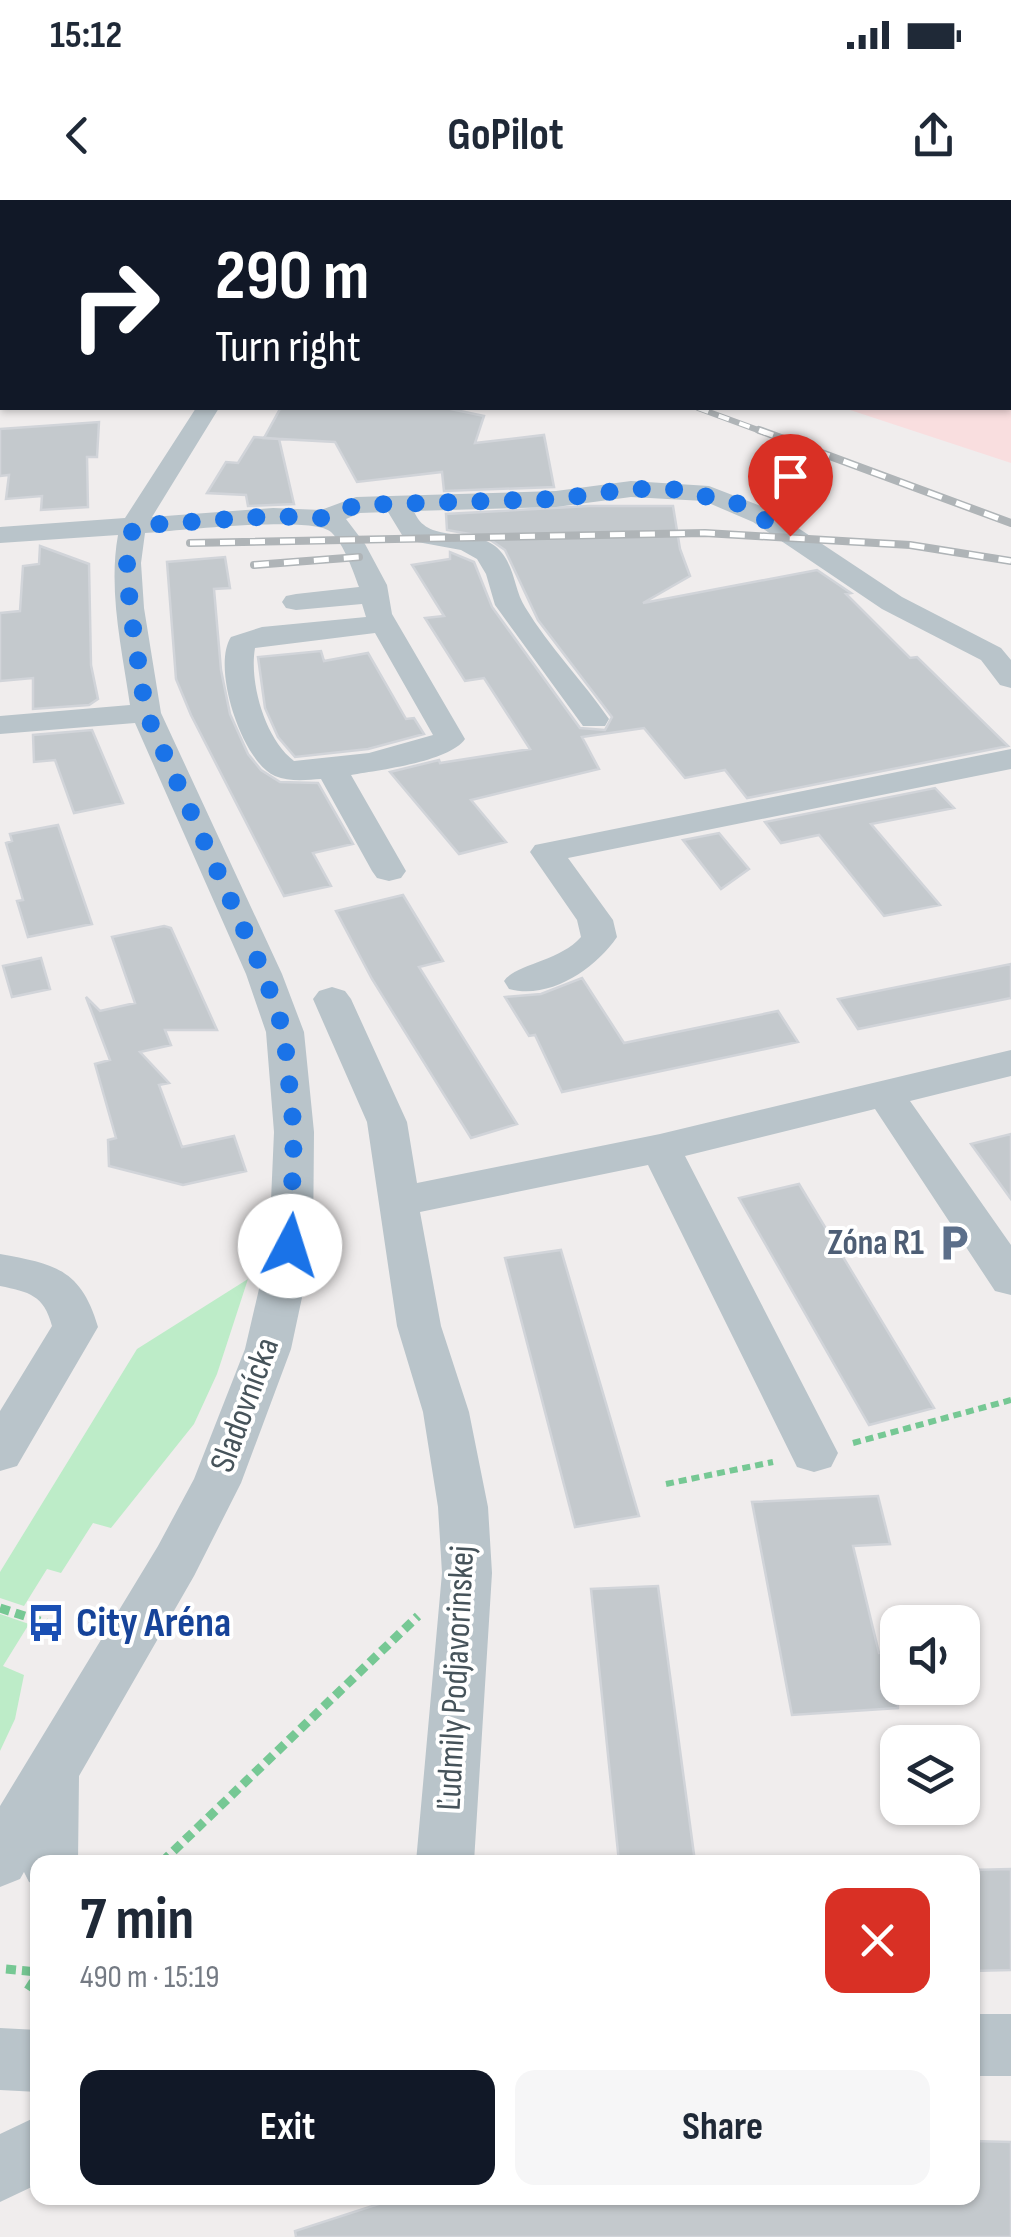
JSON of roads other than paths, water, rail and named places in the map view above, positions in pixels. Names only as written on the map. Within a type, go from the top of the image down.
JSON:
[{"type":"street","name":"Sladovnícka","points":[[14,1854],[52,1776],[217,1483],[268,1348],[283,1294],[295,1203],[294,1132],[284,1032],[264,974],[146,713],[130,608],[127,563],[133,526],[206,410]]},
{"type":"street","points":[[156,486],[156,498],[163,505],[219,520]]},
{"type":"street","points":[[324,518],[346,507],[398,503],[556,499],[631,489],[709,494],[762,516],[892,603],[991,654],[1011,680]]},
{"type":"street","points":[[398,503],[402,518],[424,537],[473,546],[488,555],[504,582],[509,605],[594,719]]},
{"type":"street","points":[[0,535],[302,516],[324,518],[340,526],[368,580],[383,624],[448,739],[432,749],[298,772],[274,762],[244,705],[238,648],[241,643],[262,636],[383,624]]},
{"type":"street","points":[[296,602],[368,580]]},
{"type":"street","points":[[0,725],[146,713]]},
{"type":"street","points":[[522,981],[566,968],[589,955],[599,938],[595,920],[547,852],[1011,759]]},
{"type":"street","points":[[332,769],[389,871]]},
{"type":"street","name":"Ľudmily Podjavorinskej","points":[[332,999],[387,1122],[419,1326],[446,1412],[463,1507],[467,1572],[445,1855]]},
{"type":"street","points":[[397,1202],[660,1148],[1011,1063]]},
{"type":"street","points":[[884,1094],[1011,1279]]},
{"type":"street","points":[[660,1148],[814,1453]]},
{"type":"street","points":[[0,1270],[49,1280],[69,1300],[75,1327],[0,1452]]},
{"type":"street","points":[[980,2045],[1011,2045]]},
{"type":"street","points":[[0,2059],[30,2061]]},
{"type":"street","points":[[0,2170],[30,2153]]},
{"type":"railway","points":[[703,410],[766,433]]},
{"type":"railway","points":[[759,430],[1011,523]]},
{"type":"railway","points":[[190,543],[705,533],[910,545],[1011,561]]},
{"type":"railway","points":[[254,565],[359,557]]},
{"type":"place","name":"Zóna R1","points":[[954,1243]]},
{"type":"place","name":"City Aréna","points":[[46,1623]]}]
